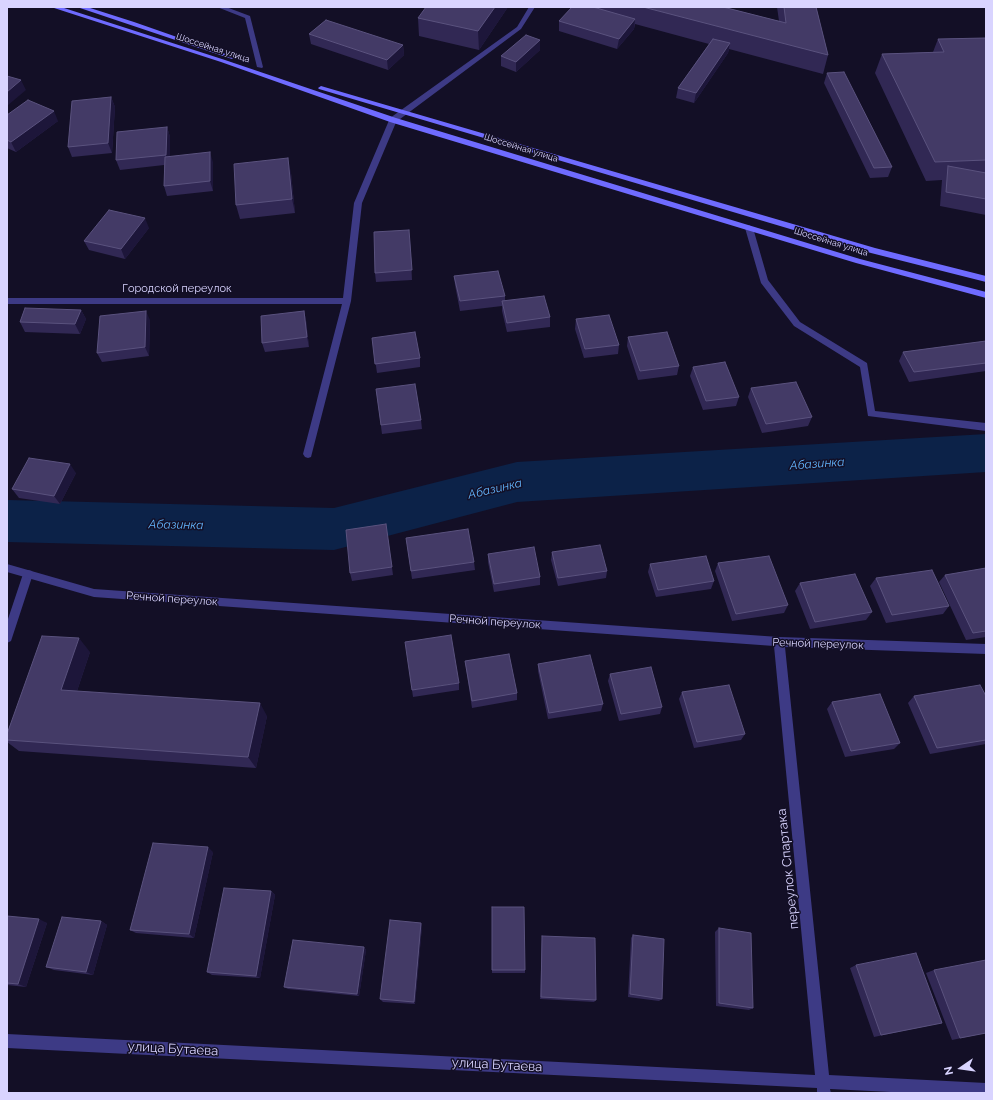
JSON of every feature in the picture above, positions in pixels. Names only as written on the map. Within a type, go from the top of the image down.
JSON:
[{"type":"main road","name":"Шоссейная улица","points":[[54,7],[223,61],[393,120],[859,261],[986,295]]},
{"type":"main road","name":"Шоссейная улица","points":[[83,7],[327,90],[874,251],[986,279]]},
{"type":"street","points":[[220,7],[248,17],[260,67]]},
{"type":"street","points":[[308,454],[347,301],[358,203],[393,120],[519,28],[532,7]]},
{"type":"street","points":[[749,228],[764,281],[797,324],[864,365],[871,414],[986,427]]},
{"type":"street","name":"Городской переулок","points":[[7,301],[347,301]]},
{"type":"street","name":"Речной переулок","points":[[7,568],[94,593],[779,642],[986,649]]},
{"type":"street","points":[[7,638],[28,574]]},
{"type":"street","name":"переулок Спартака","points":[[779,642],[823,1087]]},
{"type":"street","name":"улица Бутаева","points":[[7,1041],[823,1087],[986,1090]]},
{"type":"building","points":[[426,7],[495,7],[478,31],[418,18]]},
{"type":"building","points":[[572,7],[593,7],[635,19],[619,39],[559,21]]},
{"type":"building","points":[[643,7],[723,7],[786,23],[784,7],[816,7],[828,55]]},
{"type":"building","points":[[326,20],[403,45],[387,60],[309,34]]},
{"type":"building","points":[[526,35],[540,40],[516,62],[501,56]]},
{"type":"building","points":[[986,38],[986,160],[935,162],[882,54],[944,52],[938,39]]},
{"type":"building","points":[[713,39],[730,43],[696,93],[678,88]]},
{"type":"building","points":[[844,72],[892,167],[874,168],[827,73]]},
{"type":"building","points":[[7,76],[21,80],[7,92]]},
{"type":"building","points":[[111,97],[108,143],[68,147],[72,101]]},
{"type":"building","points":[[28,100],[54,111],[11,142],[7,140],[7,115]]},
{"type":"building","points":[[167,127],[166,155],[116,160],[117,132]]},
{"type":"building","points":[[210,152],[210,181],[164,186],[165,157]]},
{"type":"building","points":[[288,158],[292,199],[236,205],[234,164]]},
{"type":"building","points":[[948,166],[986,173],[986,199],[946,192]]},
{"type":"building","points":[[109,210],[145,218],[121,249],[84,241]]},
{"type":"building","points":[[409,230],[412,270],[375,273],[374,232]]},
{"type":"building","points":[[498,271],[505,296],[460,301],[454,276]]},
{"type":"building","points":[[544,296],[550,317],[507,323],[502,301]]},
{"type":"building","points":[[25,308],[81,310],[75,324],[20,322]]},
{"type":"building","points":[[146,311],[145,347],[97,353],[100,316]]},
{"type":"building","points":[[304,311],[307,337],[262,343],[261,316]]},
{"type":"building","points":[[609,315],[619,345],[585,349],[576,319]]},
{"type":"building","points":[[415,332],[420,358],[375,364],[372,338]]},
{"type":"building","points":[[667,332],[679,366],[640,371],[628,337]]},
{"type":"building","points":[[986,341],[986,363],[914,372],[903,352]]},
{"type":"building","points":[[725,362],[739,397],[706,401],[693,367]]},
{"type":"building","points":[[796,382],[812,417],[766,424],[751,388]]},
{"type":"building","points":[[415,384],[421,420],[381,425],[376,389]]},
{"type":"building","points":[[29,458],[70,464],[54,496],[12,489]]},
{"type":"building","points":[[386,524],[392,567],[350,573],[346,530]]},
{"type":"building","points":[[468,529],[474,562],[411,571],[406,538]]},
{"type":"building","points":[[600,545],[607,571],[558,578],[552,552]]},
{"type":"building","points":[[534,547],[540,577],[494,584],[488,554]]},
{"type":"building","points":[[706,556],[714,581],[658,590],[650,564]]},
{"type":"building","points":[[769,556],[788,605],[736,614],[718,563]]},
{"type":"building","points":[[986,568],[986,631],[973,633],[945,575]]},
{"type":"building","points":[[932,570],[949,606],[892,615],[876,578]]},
{"type":"building","points":[[855,574],[872,612],[815,622],[800,583]]},
{"type":"building","points":[[451,635],[459,683],[412,690],[405,642]]},
{"type":"building","points":[[42,636],[79,638],[61,690],[260,703],[248,757],[7,740],[7,734]]},
{"type":"building","points":[[509,654],[517,693],[472,701],[465,661]]},
{"type":"building","points":[[590,655],[603,704],[549,713],[538,664]]},
{"type":"building","points":[[651,667],[662,707],[621,714],[610,674]]},
{"type":"building","points":[[729,685],[745,734],[697,742],[682,692]]},
{"type":"building","points":[[980,685],[986,696],[986,740],[937,748],[914,696]]},
{"type":"building","points":[[880,694],[900,743],[851,751],[832,702]]},
{"type":"building","points":[[153,843],[208,847],[189,934],[130,930]]},
{"type":"building","points":[[224,888],[271,891],[256,976],[207,972]]},
{"type":"building","points":[[492,907],[524,907],[525,970],[492,970]]},
{"type":"building","points":[[7,916],[39,919],[18,984],[7,983]]},
{"type":"building","points":[[62,917],[101,921],[86,972],[46,967]]},
{"type":"building","points":[[390,920],[421,923],[414,1002],[380,999]]},
{"type":"building","points":[[719,928],[751,933],[753,1008],[719,1003]]},
{"type":"building","points":[[633,935],[664,939],[662,999],[630,994]]},
{"type":"building","points":[[542,936],[595,938],[596,1000],[541,997]]},
{"type":"building","points":[[293,940],[364,947],[357,994],[284,987]]},
{"type":"building","points":[[916,953],[942,1023],[881,1035],[856,965]]},
{"type":"building","points":[[986,960],[986,1033],[960,1038],[934,970]]},
{"type":"waterway","name":"Абазинка","points":[[7,521],[334,529],[517,482],[986,453]]}]
